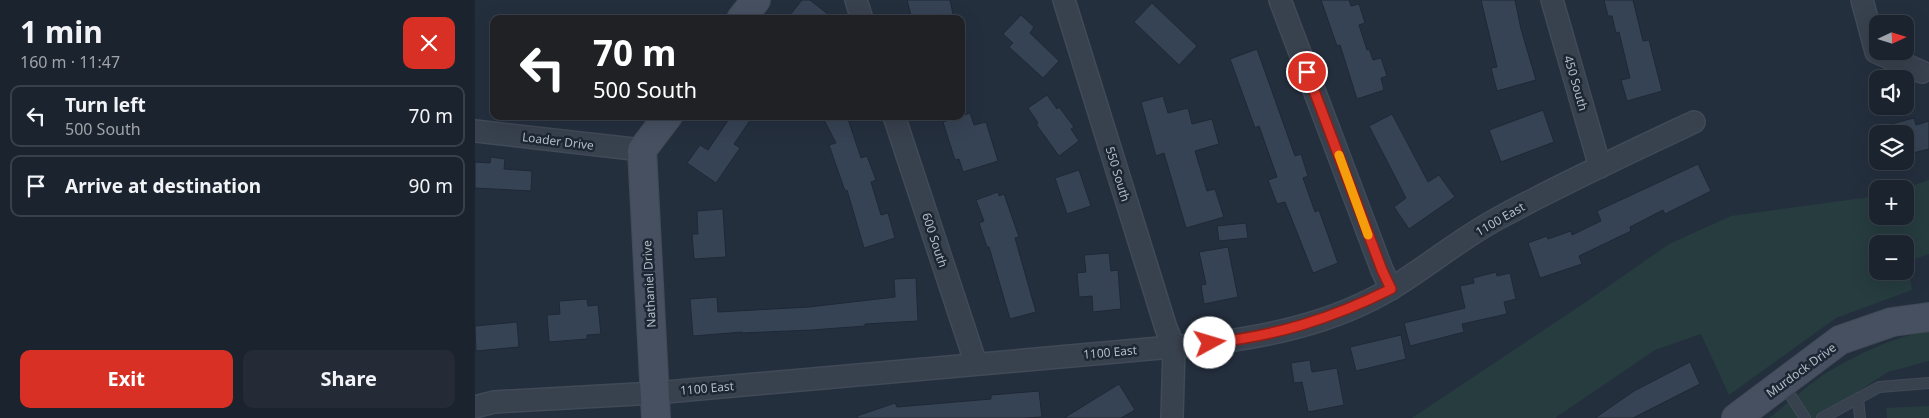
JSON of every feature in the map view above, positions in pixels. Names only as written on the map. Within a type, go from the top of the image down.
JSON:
[{"type":"street","points":[[744,15],[756,0]]},
{"type":"street","points":[[856,0],[861,15]]},
{"type":"street","name":"550 South","points":[[1064,0],[1163,319],[1174,346]]},
{"type":"street","points":[[1280,0],[1382,270],[1391,289]]},
{"type":"street","name":"450 South","points":[[1552,0],[1600,166]]},
{"type":"street","points":[[1862,0],[1875,52],[1922,72]]},
{"type":"street","points":[[642,150],[665,120]]},
{"type":"street","name":"600 South","points":[[895,120],[976,364]]},
{"type":"street","name":"1100 East","points":[[475,407],[494,402],[655,406],[976,364],[1243,340],[1294,328],[1353,308],[1391,289],[1495,220],[1600,166],[1694,122]]},
{"type":"street","name":"Loader Drive","points":[[475,131],[642,150]]},
{"type":"street","name":"Nathaniel Drive","points":[[642,150],[655,406]]},
{"type":"street","name":"Murdock Drive","points":[[1736,418],[1840,340],[1892,322],[1929,317]]},
{"type":"street","points":[[1172,418],[1174,346]]},
{"type":"lane","points":[[1782,383],[1805,418]]},
{"type":"lane","points":[[1822,418],[1879,387],[1929,383]]},
{"type":"lane","points":[[1859,398],[1860,418]]},
{"type":"green space","points":[[1929,180],[1929,254],[1914,259],[1914,235],[1869,235],[1869,280],[1910,280],[1912,290],[1836,318],[1729,395],[1701,334],[1655,350],[1555,418],[1412,418],[1669,244],[1731,216],[1869,197],[1869,225],[1914,225],[1914,185]]},
{"type":"green space","points":[[1929,332],[1929,361],[1888,372],[1817,418],[1769,418],[1816,380],[1846,361],[1903,337]]},
{"type":"green space","points":[[1929,406],[1929,418],[1887,418],[1886,408]]},
{"type":"building","points":[[802,0],[810,0],[829,15],[790,15]]},
{"type":"building","points":[[907,0],[950,0],[953,15],[911,15]]},
{"type":"building","points":[[1321,0],[1349,0],[1351,6],[1359,4],[1365,23],[1359,25],[1367,50],[1369,49],[1373,60],[1381,58],[1387,76],[1381,78],[1384,90],[1357,99],[1340,45],[1337,46]]},
{"type":"building","points":[[1481,0],[1515,0],[1521,29],[1536,80],[1497,91],[1491,68],[1497,67]]},
{"type":"building","points":[[1604,0],[1633,0],[1643,41],[1649,40],[1662,91],[1627,101],[1621,80],[1630,78],[1619,32],[1616,33],[1612,16],[1608,16]]},
{"type":"building","points":[[1152,3],[1197,46],[1179,65],[1134,22]]},
{"type":"building","points":[[1021,15],[1034,27],[1030,33],[1059,61],[1043,78],[1009,47],[1013,43],[1003,34]]},
{"type":"building","points":[[1257,49],[1295,156],[1301,154],[1308,176],[1303,178],[1315,212],[1319,210],[1338,263],[1313,273],[1285,202],[1277,204],[1268,180],[1277,177],[1259,126],[1255,128],[1230,59]]},
{"type":"building","points":[[1047,95],[1074,127],[1071,129],[1079,141],[1059,156],[1036,124],[1038,123],[1028,108]]},
{"type":"building","points":[[1163,96],[1168,113],[1188,108],[1192,124],[1212,119],[1219,144],[1195,151],[1207,191],[1215,189],[1224,217],[1186,228],[1164,153],[1156,156],[1141,102]]},
{"type":"building","points":[[1543,110],[1554,142],[1501,162],[1489,130]]},
{"type":"building","points":[[970,113],[974,125],[986,122],[998,161],[963,172],[959,159],[955,160],[943,122],[965,120],[965,115]]},
{"type":"building","points":[[1392,114],[1428,182],[1439,175],[1455,197],[1409,229],[1394,207],[1406,198],[1369,126]]},
{"type":"building","points":[[1914,118],[1916,125],[1929,121],[1929,149],[1914,153],[1914,125],[1887,125]]},
{"type":"building","points":[[728,120],[750,120],[734,144],[740,148],[716,183],[687,163],[700,145],[708,150]]},
{"type":"building","points":[[824,120],[848,120],[861,158],[867,156],[876,180],[871,182],[881,215],[888,213],[895,238],[864,248],[847,190],[845,191],[829,145],[836,143]]},
{"type":"building","points":[[491,157],[505,159],[504,169],[532,171],[531,191],[475,188],[475,162],[490,163]]},
{"type":"building","points":[[1698,164],[1711,191],[1665,214],[1663,210],[1630,227],[1631,231],[1579,256],[1582,264],[1540,278],[1528,243],[1547,236],[1548,239],[1571,231],[1572,235],[1601,221],[1597,211]]},
{"type":"building","points":[[1079,170],[1091,206],[1067,214],[1055,178]]},
{"type":"building","points":[[998,192],[999,196],[1004,194],[1019,237],[1015,238],[1036,312],[1010,319],[989,247],[987,247],[979,223],[984,221],[976,200]]},
{"type":"building","points":[[723,209],[726,257],[694,259],[692,234],[698,234],[697,211]]},
{"type":"building","points":[[1246,223],[1248,238],[1219,241],[1217,226]]},
{"type":"building","points":[[1228,247],[1238,297],[1204,304],[1201,285],[1206,284],[1199,252]]},
{"type":"building","points":[[1109,253],[1111,271],[1118,270],[1121,309],[1093,312],[1092,296],[1079,297],[1077,273],[1086,272],[1084,255]]},
{"type":"building","points":[[1496,272],[1497,276],[1510,273],[1516,299],[1504,302],[1507,314],[1462,324],[1464,332],[1410,346],[1404,323],[1465,308],[1460,286],[1474,283],[1473,278]]},
{"type":"building","points":[[916,278],[918,321],[812,330],[742,332],[693,336],[690,299],[717,297],[718,312],[809,307],[895,297],[894,279]]},
{"type":"building","points":[[587,299],[588,306],[598,305],[601,334],[587,335],[587,339],[549,342],[547,315],[560,314],[559,301]]},
{"type":"building","points":[[517,322],[519,347],[476,351],[475,326]]},
{"type":"building","points":[[1401,335],[1406,359],[1356,371],[1350,347]]},
{"type":"building","points":[[1310,360],[1312,372],[1337,368],[1344,405],[1308,412],[1302,382],[1294,383],[1291,363]]},
{"type":"building","points":[[1690,362],[1700,384],[1633,418],[1595,418],[1634,391]]},
{"type":"building","points":[[1119,384],[1135,410],[1121,418],[1064,418]]},
{"type":"building","points":[[1039,391],[1042,417],[858,418],[857,416],[895,403],[897,407],[991,399],[991,395]]},
{"type":"slow traffic","points":[[1339,155],[1368,235]]},
{"type":"route","points":[[1210,343],[1243,340],[1294,328],[1353,308],[1391,289],[1382,270],[1307,72]]}]
